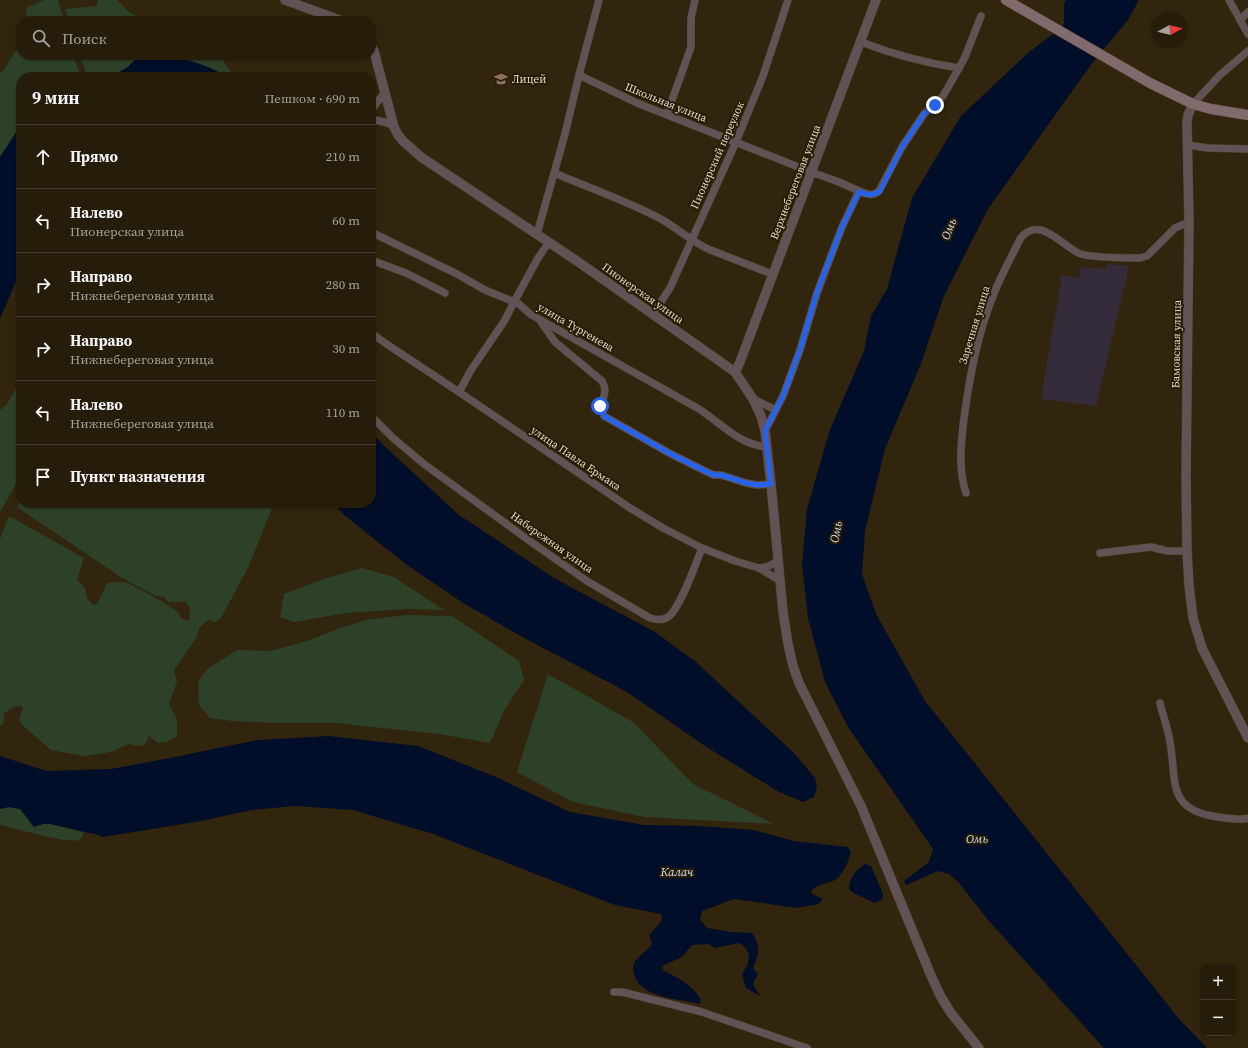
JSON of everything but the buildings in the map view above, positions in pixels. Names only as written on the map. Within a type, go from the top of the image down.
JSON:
[{"type":"main road","points":[[1006,0],[1150,83],[1193,104],[1211,110],[1248,115]]},
{"type":"street","points":[[285,0],[328,16]]},
{"type":"street","points":[[537,234],[565,134],[599,0]]},
{"type":"street","points":[[667,114],[691,47],[691,18],[695,0]]},
{"type":"street","name":"Пионерский переулок","points":[[653,314],[670,288],[736,142],[763,76],[788,0]]},
{"type":"street","name":"Верхнебереговая улица","points":[[735,372],[876,0]]},
{"type":"street","points":[[1229,0],[1248,34]]},
{"type":"street","points":[[1240,20],[1248,12]]},
{"type":"street","points":[[765,431],[783,396],[800,350],[817,292],[842,227],[859,192],[870,195],[876,194],[880,191],[902,147],[924,114],[943,96],[965,57],[981,16]]},
{"type":"street","points":[[861,42],[936,65],[959,68]]},
{"type":"street","points":[[1193,104],[1220,75],[1248,51]]},
{"type":"street","name":"Пионерская улица","points":[[376,58],[394,127],[403,142],[422,157],[549,242],[735,372],[753,399],[761,416],[765,431],[779,580],[788,644],[793,666],[799,683],[861,806],[941,997],[951,1013],[979,1048]]},
{"type":"street","name":"Школьная улица","points":[[579,75],[637,103],[839,182],[859,192]]},
{"type":"street","points":[[376,104],[385,92]]},
{"type":"street","name":"Бамовская улица","points":[[1193,104],[1188,115],[1187,123],[1189,222],[1186,469],[1189,585],[1193,618],[1202,648],[1247,733]]},
{"type":"street","points":[[376,120],[388,123],[394,127]]},
{"type":"street","points":[[1188,145],[1207,148],[1248,149]]},
{"type":"street","points":[[554,173],[637,207],[662,220],[708,249],[772,274]]},
{"type":"street","name":"Заречная улица","points":[[966,494],[961,469],[961,453],[970,378],[976,349],[995,290],[1020,239],[1026,232],[1041,230],[1054,235],[1067,246],[1080,253],[1092,256],[1140,258],[1147,256],[1175,228],[1189,222]]},
{"type":"street","name":"улица Тургенева","points":[[376,234],[457,274],[485,290],[519,304],[530,314],[540,320],[699,409],[740,438],[749,443],[767,447]]},
{"type":"street","points":[[458,392],[505,320],[538,258],[549,242]]},
{"type":"street","points":[[376,262],[406,272],[446,293]]},
{"type":"street","points":[[540,320],[555,342],[605,386],[605,391],[600,406],[604,416],[669,453],[714,475],[721,475],[746,483],[758,485],[771,484]]},
{"type":"street","name":"улица Павла Ермака","points":[[376,337],[630,508],[663,528],[702,548],[735,561],[759,568],[779,580]]},
{"type":"street","points":[[753,399],[776,410]]},
{"type":"street","name":"Набережная улица","points":[[376,421],[393,438],[424,464],[534,544],[587,581],[650,618],[657,620],[666,618],[670,616],[676,608],[688,584],[702,548]]},
{"type":"street","points":[[1100,553],[1151,547],[1167,551],[1187,550]]},
{"type":"street","points":[[759,568],[772,565],[777,561]]},
{"type":"street","points":[[1160,703],[1170,742],[1177,791],[1183,802],[1187,807],[1200,813],[1239,819],[1248,818]]},
{"type":"street","points":[[614,992],[622,992],[702,1012],[807,1048]]},
{"type":"shaded area","points":[[1107,264],[1128,266],[1128,271],[1096,406],[1041,399],[1061,281],[1060,275],[1079,278],[1081,267],[1106,269]]},
{"type":"green space","points":[[58,0],[63,16],[27,16],[26,10],[29,6],[40,1]]},
{"type":"green space","points":[[98,0],[117,0],[130,13],[136,16],[67,16],[65,9],[97,6]]},
{"type":"green space","points":[[16,50],[16,60],[74,60],[80,72],[16,72],[16,133],[0,157],[0,74],[6,67]]},
{"type":"green space","points":[[81,60],[135,60],[119,72],[86,72]]},
{"type":"green space","points":[[185,60],[222,60],[231,72],[217,72],[205,66]]},
{"type":"green space","points":[[16,389],[16,484],[0,512],[0,410],[7,404]]},
{"type":"green space","points":[[18,508],[272,508],[248,568],[221,618],[215,622],[208,620],[200,627],[196,638],[174,670],[177,682],[169,704],[177,719],[177,736],[167,742],[158,743],[149,736],[145,745],[140,746],[128,744],[111,752],[84,756],[51,750],[22,725],[19,720],[23,708],[21,706],[14,707],[4,713],[3,725],[0,725],[0,539],[9,516],[84,558],[77,580],[85,588],[87,598],[93,605],[98,603],[107,583],[123,582],[166,604],[176,611],[182,619],[190,620],[190,609],[186,602],[168,602],[164,597],[156,596],[122,578]]},
{"type":"green space","points":[[362,568],[394,577],[444,610],[407,609],[346,613],[294,622],[280,617],[284,594],[324,579]]},
{"type":"green space","points":[[406,615],[452,616],[519,661],[524,680],[505,709],[490,743],[439,734],[336,723],[232,721],[210,718],[199,705],[198,682],[207,669],[237,650],[270,651],[307,641],[366,620]]},
{"type":"green space","points":[[548,674],[633,722],[693,784],[774,824],[645,817],[573,802],[517,772]]},
{"type":"green space","points":[[9,807],[20,809],[34,826],[51,824],[84,832],[83,836],[79,840],[64,840],[0,825],[0,809]]},
{"type":"water","name":"Омь","points":[[1066,0],[1139,0],[1128,20],[1093,62],[988,209],[944,296],[920,366],[885,449],[865,531],[862,574],[876,614],[925,701],[1180,1020],[1207,1048],[1104,1048],[988,920],[959,883],[949,874],[938,871],[906,885],[904,881],[929,862],[933,849],[848,727],[825,682],[808,618],[802,564],[807,509],[829,432],[864,351],[871,316],[887,289],[912,198],[961,116],[1029,52],[1060,29],[1064,23],[1064,4]]},
{"type":"water","points":[[134,60],[186,60],[204,65],[218,72],[119,72],[127,68]]},
{"type":"water","points":[[16,133],[16,282],[0,319],[0,157]]},
{"type":"water","points":[[376,437],[459,515],[554,578],[655,632],[696,662],[794,753],[815,778],[817,787],[814,797],[803,802],[779,792],[705,746],[627,692],[526,639],[463,603],[407,565],[344,515],[338,508],[376,508]]},
{"type":"water","name":"Калач","points":[[329,736],[418,746],[496,777],[570,812],[644,825],[700,826],[754,830],[794,841],[848,847],[851,852],[845,868],[838,878],[831,882],[817,886],[811,891],[812,894],[823,899],[819,904],[796,908],[734,899],[702,911],[700,920],[707,928],[732,932],[752,933],[755,937],[758,950],[757,959],[753,968],[758,974],[753,984],[760,996],[746,988],[742,975],[748,963],[749,954],[744,946],[739,943],[715,948],[708,944],[692,945],[682,957],[662,966],[663,970],[685,982],[694,990],[701,1000],[700,1004],[673,999],[653,993],[645,989],[639,983],[633,971],[636,960],[652,944],[649,935],[662,920],[661,914],[615,905],[433,834],[353,810],[295,806],[252,810],[196,822],[103,837],[51,824],[43,824],[34,827],[20,809],[9,807],[0,809],[0,756],[47,771],[111,769],[257,740]]},
{"type":"water","points":[[865,864],[871,866],[883,894],[882,900],[874,903],[855,894],[849,889],[854,875],[858,869]]},
{"type":"place","name":"Лицей","points":[[501,79]]},
{"type":"route","points":[[600,406],[604,416],[669,453],[707,472],[746,483],[758,485],[771,484],[765,431],[783,396],[800,350],[817,292],[842,227],[859,192],[870,195],[876,194],[880,191],[902,147],[924,114],[935,105]]}]
